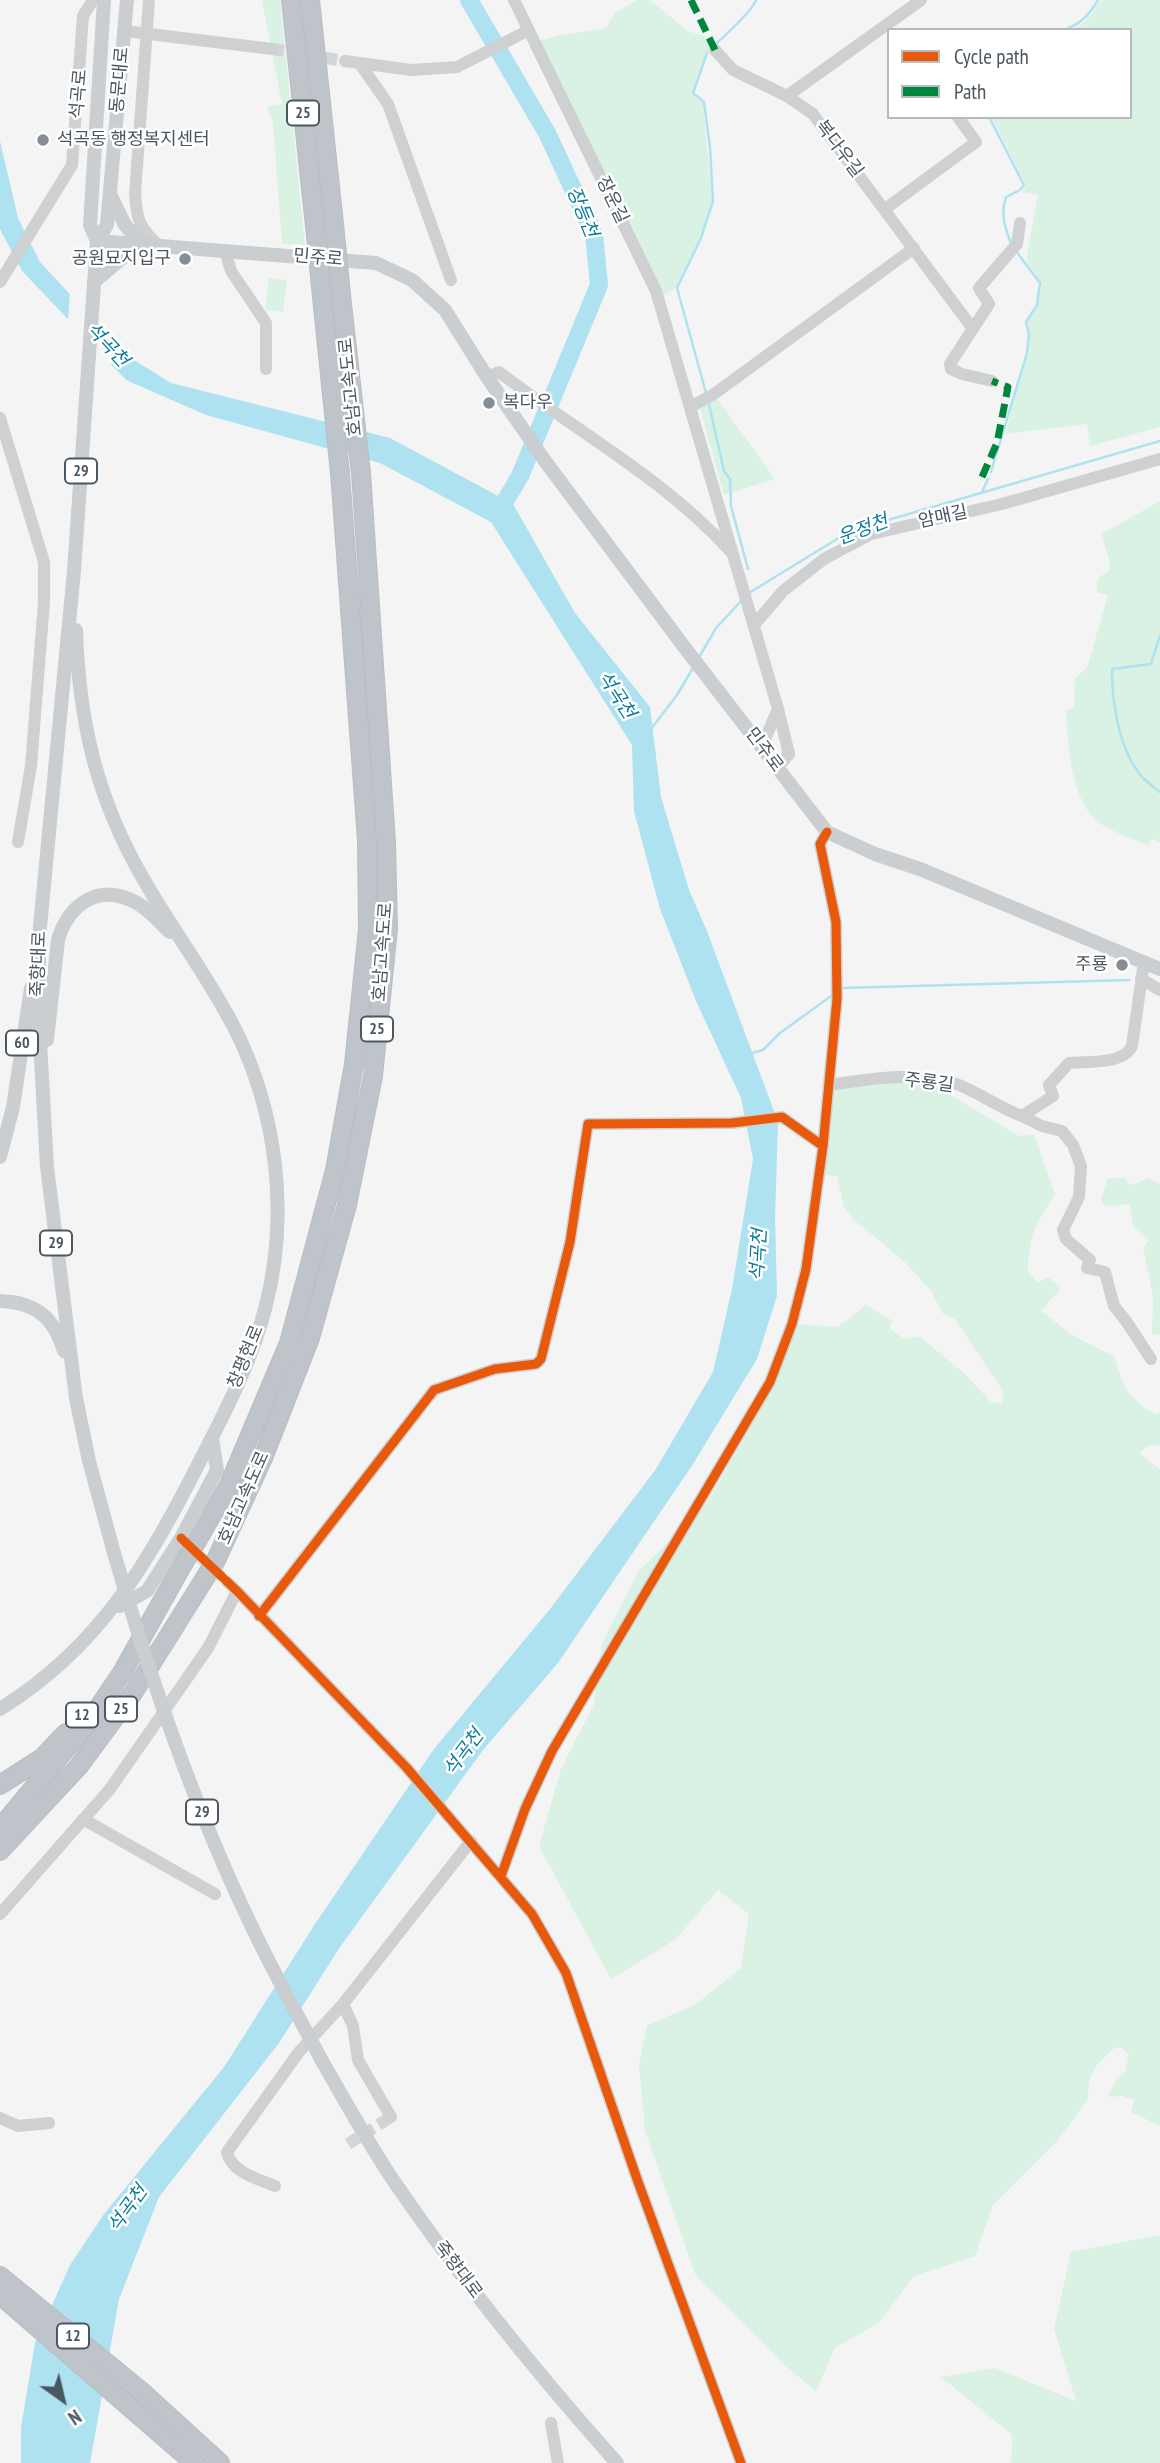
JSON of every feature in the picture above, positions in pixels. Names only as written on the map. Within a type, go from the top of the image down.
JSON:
[{"type":"highway","name":"호남고속도로","points":[[0,1829],[90,1720],[123,1671],[229,1485],[289,1343],[335,1170],[355,1064],[368,929],[366,840],[340,472],[291,0]]},
{"type":"highway","name":"호남고속도로","points":[[0,1850],[79,1766],[133,1693],[216,1560],[263,1458],[310,1338],[347,1205],[373,1076],[388,929],[386,843],[361,473],[310,0]]},
{"type":"highway","name":"12","points":[[0,1785],[42,1758],[79,1719],[146,1627]]},
{"type":"highway","points":[[0,1861],[21,1829]]},
{"type":"highway","name":"12","points":[[1,2281],[141,2391],[220,2463]]},
{"type":"highway","name":"12","points":[[1,2281],[194,2463]]},
{"type":"main road","name":"동문대로","points":[[97,241],[89,225],[99,0]]},
{"type":"main road","name":"동문대로","points":[[87,370],[97,241],[107,226],[127,0]]},
{"type":"main road","points":[[94,284],[142,244],[125,225],[110,195]]},
{"type":"main road","name":"민주로","points":[[97,241],[376,263],[401,273],[424,288],[445,310],[545,461],[827,831],[875,855],[920,869],[1160,969]]},
{"type":"main road","name":"죽향대로","points":[[87,370],[74,571],[40,928],[38,1005],[48,1180],[76,1398],[89,1461],[114,1553],[159,1697],[205,1821],[252,1927],[321,2059],[388,2171],[431,2235],[538,2372],[617,2463]]},
{"type":"main road","name":"창평현로","points":[[0,1709],[68,1659],[110,1612],[146,1562],[167,1525],[212,1437],[251,1350],[266,1305],[273,1269],[277,1220],[275,1172],[267,1118],[251,1068],[235,1030],[143,880],[115,825],[97,779],[83,710],[74,571]]},
{"type":"main road","points":[[42,1087],[58,940],[63,924],[73,910],[86,900],[102,895],[119,895],[135,901],[184,945]]},
{"type":"main road","name":"60","points":[[0,1157],[13,1107],[40,928]]},
{"type":"main road","points":[[0,1301],[19,1301],[50,1320],[61,1341],[76,1398]]},
{"type":"street","name":"석곡로","points":[[2,278],[72,165],[83,16],[99,0]]},
{"type":"street","name":"동문대로","points":[[149,0],[135,194],[139,223],[143,231],[159,246]]},
{"type":"street","name":"장운길","points":[[514,0],[656,291],[778,709],[789,754],[777,768]]},
{"type":"street","points":[[889,27],[921,0]]},
{"type":"street","points":[[787,96],[887,28]]},
{"type":"street","points":[[345,61],[411,70],[457,67],[529,30]]},
{"type":"street","points":[[125,32],[272,49]]},
{"type":"street","name":"복다우길","points":[[715,50],[733,70],[787,96],[813,114],[973,329]]},
{"type":"street","points":[[360,64],[388,104],[451,279]]},
{"type":"street","points":[[884,208],[976,142],[959,119]]},
{"type":"street","points":[[992,381],[962,374],[951,369],[950,363],[989,304],[979,288],[1017,244],[1020,223]]},
{"type":"street","points":[[690,407],[714,394],[914,248]]},
{"type":"street","points":[[225,251],[231,271],[267,323],[266,369]]},
{"type":"street","points":[[487,377],[499,372],[687,507],[733,554]]},
{"type":"street","points":[[0,418],[44,562],[44,602],[31,766],[18,842]]},
{"type":"street","name":"암매길","points":[[752,620],[824,559],[871,534],[1002,504],[1160,459]]},
{"type":"street","points":[[762,746],[778,709]]},
{"type":"street","points":[[501,1876],[525,1810],[552,1751],[770,1382],[792,1324],[806,1269],[823,1146],[838,985],[836,922],[820,844],[827,831]]},
{"type":"street","points":[[1022,1116],[1053,1096],[1049,1085],[1069,1063],[1121,1057],[1129,1051],[1144,961]]},
{"type":"street","points":[[1141,979],[1160,990]]},
{"type":"street","name":"주룡길","points":[[829,1085],[904,1078],[943,1081],[958,1085],[1042,1126],[1062,1131],[1073,1144],[1081,1166],[1079,1197],[1063,1230],[1066,1239],[1090,1260],[1087,1268],[1105,1272],[1114,1306],[1151,1359]]},
{"type":"street","points":[[260,1616],[434,1390],[495,1369],[536,1364],[541,1359],[570,1242],[588,1124],[740,1122],[782,1117],[823,1146]]},
{"type":"street","points":[[0,1914],[110,1789],[208,1648],[237,1591],[407,1767],[533,1914],[566,1973],[741,2463]]},
{"type":"street","points":[[83,1819],[215,1894]]},
{"type":"street","points":[[275,2186],[244,2174],[228,2159],[227,2152],[299,2052],[343,2004],[471,1842]]},
{"type":"street","points":[[343,2004],[353,2026],[358,2060],[391,2117]]},
{"type":"street","points":[[0,2118],[18,2126],[49,2123]]},
{"type":"street","points":[[551,2423],[558,2463]]},
{"type":"green space","points":[[262,0],[280,0],[305,245],[282,244],[273,123],[267,106],[282,104]]},
{"type":"green space","points":[[637,0],[650,0],[688,31],[704,36],[712,52],[706,52],[692,93],[703,103],[712,201],[700,238],[676,288],[661,297],[538,41],[606,28],[615,13]]},
{"type":"green space","points":[[1101,0],[1160,0],[1160,427],[1090,446],[1087,424],[1006,434],[1028,349],[1028,322],[1038,305],[1041,283],[1026,260],[1038,195],[1022,192],[1026,185],[992,119],[1132,119],[1132,28],[1076,28]]},
{"type":"green space","points":[[269,278],[287,280],[283,312],[265,310]]},
{"type":"green space","points":[[716,397],[775,479],[724,495],[700,408]]},
{"type":"green space","points":[[1160,501],[1160,842],[1152,839],[1149,846],[1104,826],[1084,804],[1073,773],[1066,710],[1074,708],[1075,678],[1087,668],[1108,595],[1097,592],[1097,579],[1111,569],[1102,534]]},
{"type":"green space","points":[[918,1081],[952,1086],[951,1095],[1019,1136],[1034,1134],[1055,1195],[1034,1230],[1028,1270],[1037,1283],[1048,1277],[1061,1288],[1041,1311],[1074,1336],[1115,1357],[1120,1375],[1133,1398],[1156,1414],[1160,1411],[1160,1445],[1147,1446],[1139,1453],[1160,1469],[1160,2126],[1131,2112],[1134,2100],[1122,2096],[1108,2097],[1114,2083],[1125,2072],[1129,2054],[1120,2047],[1113,2049],[1097,2065],[1089,2080],[1088,2099],[1057,2141],[993,2205],[975,2256],[914,2276],[878,2323],[835,2348],[816,2391],[783,2364],[695,2274],[645,2131],[639,2065],[647,2025],[695,2005],[741,1968],[749,1914],[718,1890],[676,1939],[611,1979],[539,1846],[561,1769],[594,1704],[602,1643],[638,1572],[707,1503],[774,1386],[795,1324],[837,1327],[866,1305],[893,1321],[889,1328],[904,1339],[919,1336],[965,1374],[991,1402],[1003,1404],[1003,1391],[955,1319],[943,1314],[931,1291],[905,1262],[854,1220],[844,1207],[837,1176],[822,1175],[832,1087]]},
{"type":"green space","points":[[1108,1178],[1124,1178],[1131,1185],[1148,1178],[1160,1184],[1160,1334],[1152,1335],[1153,1296],[1143,1248],[1149,1240],[1133,1226],[1130,1204],[1103,1205],[1101,1198]]},
{"type":"green space","points":[[1160,2235],[1160,2463],[1011,2463],[1012,2435],[941,2377],[995,2368],[1076,2401],[1054,2329],[1071,2252]]},
{"type":"water","name":"석곡천","points":[[0,141],[18,218],[40,262],[126,355],[171,383],[390,438],[513,504],[575,613],[650,707],[661,797],[689,890],[707,931],[778,1122],[775,1217],[777,1296],[757,1359],[693,1464],[558,1663],[483,1750],[340,1947],[279,2043],[159,2197],[119,2299],[90,2463],[21,2463],[21,2428],[35,2343],[70,2265],[104,2214],[224,2067],[315,1924],[434,1749],[550,1609],[656,1469],[713,1372],[732,1289],[753,1159],[741,1098],[696,1001],[660,909],[634,811],[632,745],[491,522],[380,463],[206,415],[126,380],[22,271],[0,229]]},
{"type":"pier","points":[[70,290],[113,337],[111,369],[68,322]]},
{"type":"waterway","name":"장등천","points":[[469,0],[547,133],[594,234],[599,285],[520,476],[498,513]]},
{"type":"waterway","points":[[715,45],[756,0]]},
{"type":"waterway","points":[[1067,28],[1084,19],[1098,0]]},
{"type":"waterway","points":[[706,393],[677,288],[701,238],[713,201],[704,102],[693,93],[707,53]]},
{"type":"waterway","points":[[990,119],[1024,185],[1006,197],[1004,203],[1004,221],[1011,244]]},
{"type":"waterway","points":[[991,472],[1027,353],[1029,334],[1026,322],[1037,305],[1040,283],[1016,251]]},
{"type":"waterway","points":[[709,404],[724,471],[730,479],[731,506],[748,569]]},
{"type":"waterway","name":"운정천","points":[[749,593],[850,531],[1160,441]]},
{"type":"waterway","points":[[982,492],[988,479]]},
{"type":"waterway","name":"운정천","points":[[698,659],[716,628],[742,600]]},
{"type":"waterway","points":[[1160,635],[1151,664],[1112,669],[1115,712],[1128,754],[1143,778],[1160,792]]},
{"type":"waterway","name":"운정천","points":[[651,729],[677,695],[693,668]]},
{"type":"waterway","points":[[842,988],[1129,980]]},
{"type":"waterway","points":[[752,1053],[763,1050],[780,1033],[834,994]]},
{"type":"tunnel","points":[[272,49],[345,61]]},
{"type":"tunnel","points":[[186,1544],[237,1591]]},
{"type":"tunnel","points":[[348,2144],[391,2117]]},
{"type":"marked path","points":[[691,0],[715,50]]},
{"type":"marked path","points":[[982,477],[997,443],[1008,387],[992,381]]},
{"type":"cycle path","points":[[501,1876],[525,1809],[552,1751],[770,1382],[792,1324],[806,1269],[823,1146],[837,999],[836,922],[820,844],[827,832]]},
{"type":"cycle path","points":[[259,1616],[434,1390],[495,1369],[536,1364],[541,1359],[570,1242],[588,1124],[732,1123],[782,1117],[823,1146]]},
{"type":"cycle path","points":[[181,1538],[237,1591],[406,1767],[532,1914],[566,1973],[637,2179],[741,2463]]},
{"type":"place","name":"석곡동 행정복지센터","points":[[43,140]]},
{"type":"place","name":"공원묘지입구","points":[[185,259]]},
{"type":"place","name":"복다우","points":[[489,403]]},
{"type":"place","name":"주룡","points":[[1122,965]]}]
